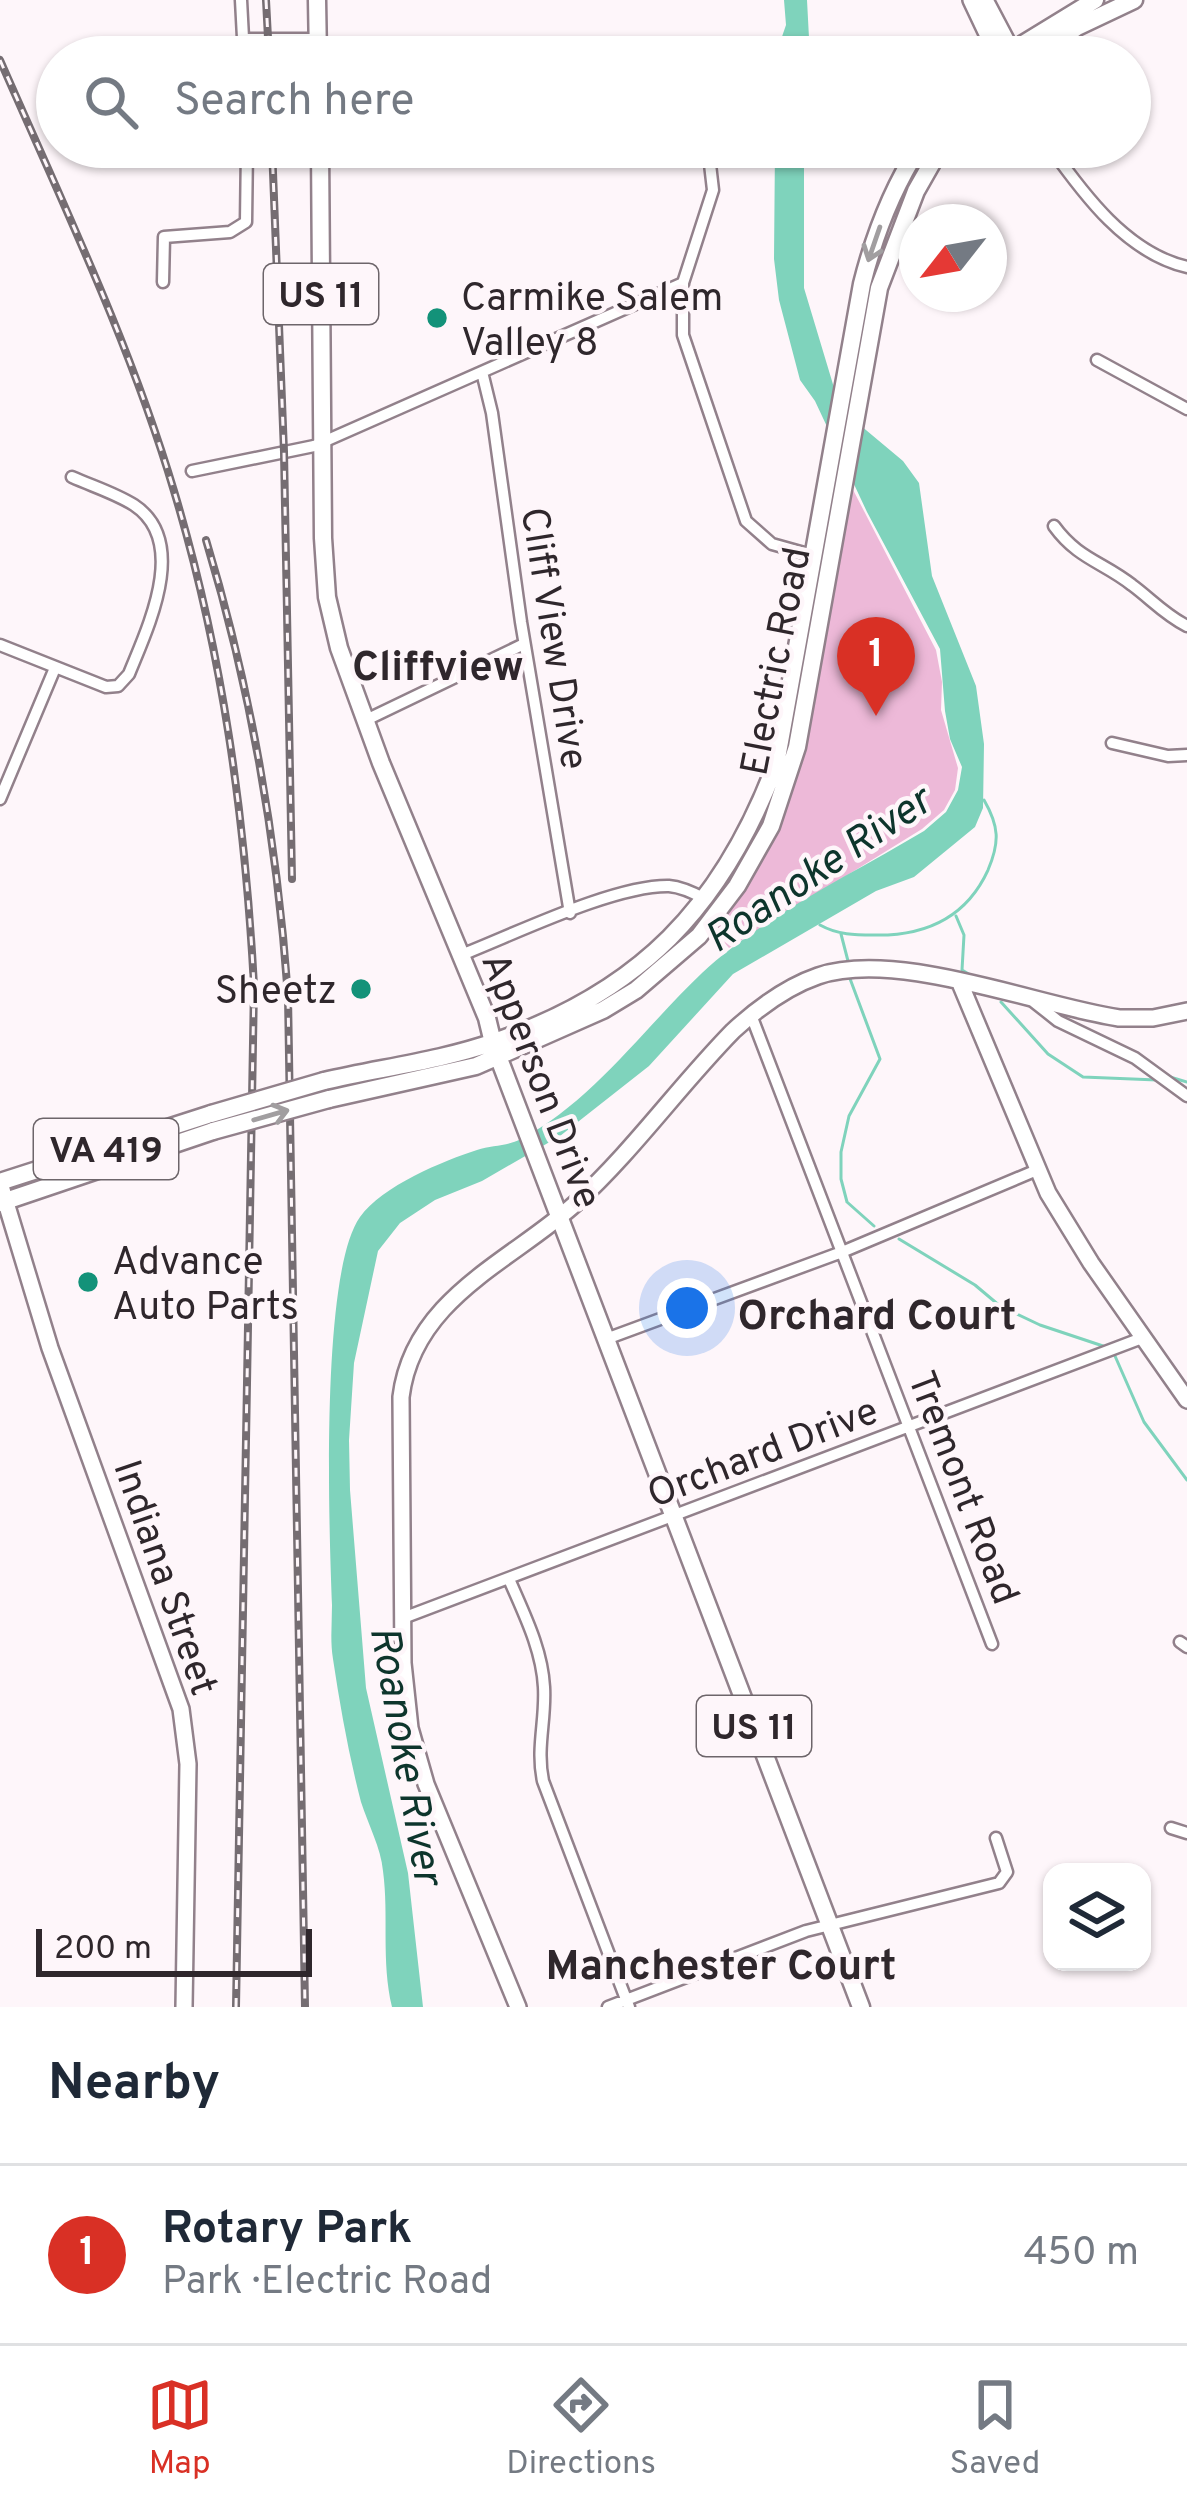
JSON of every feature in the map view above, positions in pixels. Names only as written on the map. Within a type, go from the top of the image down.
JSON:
[{"type":"main road","points":[[317,0],[318,36]]},
{"type":"main road","points":[[1037,36],[1095,0]]},
{"type":"main road","points":[[1064,36],[1134,0]]},
{"type":"main road","name":"Apperson Drive","points":[[320,168],[327,596],[340,649],[487,1018],[495,1050],[861,2007]]},
{"type":"main road","name":"Electric Road","points":[[2,1192],[327,1090],[558,1033],[636,990],[699,936],[737,886],[771,826],[794,759],[830,560],[830,512],[877,234],[906,168]]},
{"type":"main road","name":"Electric Road","points":[[858,348],[894,241],[930,168]]},
{"type":"main road","name":"Electric Road","points":[[495,1050],[627,976],[705,898],[736,856],[776,764],[810,555],[830,512]]},
{"type":"street","points":[[241,0],[244,36]]},
{"type":"street","points":[[971,0],[994,36]]},
{"type":"street","points":[[985,0],[999,36]]},
{"type":"street","points":[[164,282],[164,237],[230,232],[246,222],[247,168]]},
{"type":"street","points":[[711,168],[711,203],[683,283],[683,335],[746,521],[772,544],[830,560]]},
{"type":"street","points":[[1068,168],[1116,226],[1155,256],[1187,267]]},
{"type":"street","points":[[192,471],[307,449],[683,283]]},
{"type":"street","points":[[1097,360],[1187,409]]},
{"type":"street","name":"Cliff View Drive","points":[[482,372],[570,913]]},
{"type":"street","points":[[0,645],[106,687],[123,683],[163,586],[156,538],[136,506],[72,477]]},
{"type":"street","points":[[1054,526],[1087,560],[1119,576],[1187,626]]},
{"type":"street","points":[[365,720],[524,644]]},
{"type":"street","points":[[0,799],[55,668]]},
{"type":"street","points":[[1112,743],[1168,756],[1187,755]]},
{"type":"street","points":[[461,955],[570,913],[667,886],[705,898]]},
{"type":"street","points":[[518,2007],[417,1756],[407,1705],[400,1397],[406,1369],[420,1340],[488,1266],[559,1216],[594,1184],[751,1015],[800,983],[852,968],[897,970],[1119,1018],[1187,1011]]},
{"type":"street","points":[[960,983],[1037,1170],[1091,1263],[1187,1400]]},
{"type":"street","points":[[1032,1000],[1058,1021],[1136,1058],[1187,1096]]},
{"type":"street","name":"Tremont Road","points":[[751,1015],[992,1645]]},
{"type":"street","points":[[606,1339],[842,1252],[1037,1170]]},
{"type":"street","name":"Indiana Street","points":[[2,1192],[50,1348],[181,1709],[188,1764],[184,2007]]},
{"type":"street","name":"Orchard Drive","points":[[403,1618],[1142,1338]]},
{"type":"street","points":[[509,1580],[541,1661],[544,1696],[538,1749],[543,1780],[627,2004]]},
{"type":"street","points":[[1171,1828],[1187,1833]]},
{"type":"street","points":[[608,2007],[627,2004],[830,1924],[999,1883],[1006,1872],[996,1838]]},
{"type":"shaded area","points":[[784,0],[807,0],[809,36],[782,36]]},
{"type":"shaded area","points":[[775,168],[804,168],[804,288],[835,391],[854,420],[903,461],[919,483],[932,576],[976,686],[984,744],[983,808],[975,827],[914,877],[876,891],[733,974],[649,1066],[560,1136],[482,1181],[435,1200],[400,1223],[378,1251],[354,1363],[349,1440],[366,1688],[408,1873],[423,2007],[392,2007],[382,1862],[357,1785],[332,1646],[329,1464],[333,1344],[347,1247],[360,1217],[383,1195],[414,1176],[477,1150],[516,1141],[547,1123],[594,1084],[725,953],[779,915],[924,831],[946,812],[958,790],[962,767],[950,739],[940,649],[815,401],[800,380],[779,300],[774,259]]},
{"type":"shaded area","points":[[850,484],[936,650],[941,710],[958,768],[955,790],[944,810],[922,829],[729,948],[713,930],[769,846]]},
{"type":"waterway","points":[[820,925],[847,934],[893,934],[927,928],[956,912],[979,887],[995,851],[995,826],[984,800]]},
{"type":"waterway","points":[[956,916],[964,935],[962,970],[972,976]]},
{"type":"waterway","points":[[841,934],[848,961]]},
{"type":"waterway","points":[[849,976],[880,1059],[849,1116],[841,1179],[847,1202],[874,1226]]},
{"type":"waterway","points":[[1001,1002],[1048,1054],[1083,1077],[1157,1080]]},
{"type":"waterway","points":[[1170,1077],[1187,1082]]},
{"type":"waterway","points":[[899,1239],[975,1285],[1000,1306],[1103,1346]]},
{"type":"waterway","points":[[1115,1356],[1144,1422],[1187,1480]]},
{"type":"railway","points":[[266,0],[268,36]]},
{"type":"railway","points":[[0,60],[36,142]]},
{"type":"railway","points":[[48,168],[137,381],[174,491],[218,675],[245,861],[254,986],[236,2007]]},
{"type":"railway","points":[[273,168],[292,879]]},
{"type":"railway","points":[[206,540],[260,765],[288,996],[305,2007]]},
{"type":"place","name":"Carmike Salem Valley 8","points":[[437,318]]},
{"type":"place","name":"Rotary Park","points":[[876,716]]},
{"type":"place","name":"Sheetz","points":[[361,989]]},
{"type":"place","name":"Advance Auto Parts","points":[[88,1282]]},
{"type":"district","name":"Cliffview","points":[[438,665]]},
{"type":"district","name":"Orchard Court","points":[[877,1314]]},
{"type":"district","name":"Manchester Court","points":[[721,1964]]},
{"type":"water label","name":"Roanoke River","points":[[817,868]]},
{"type":"water label","name":"Roanoke River","points":[[408,1755]]}]
